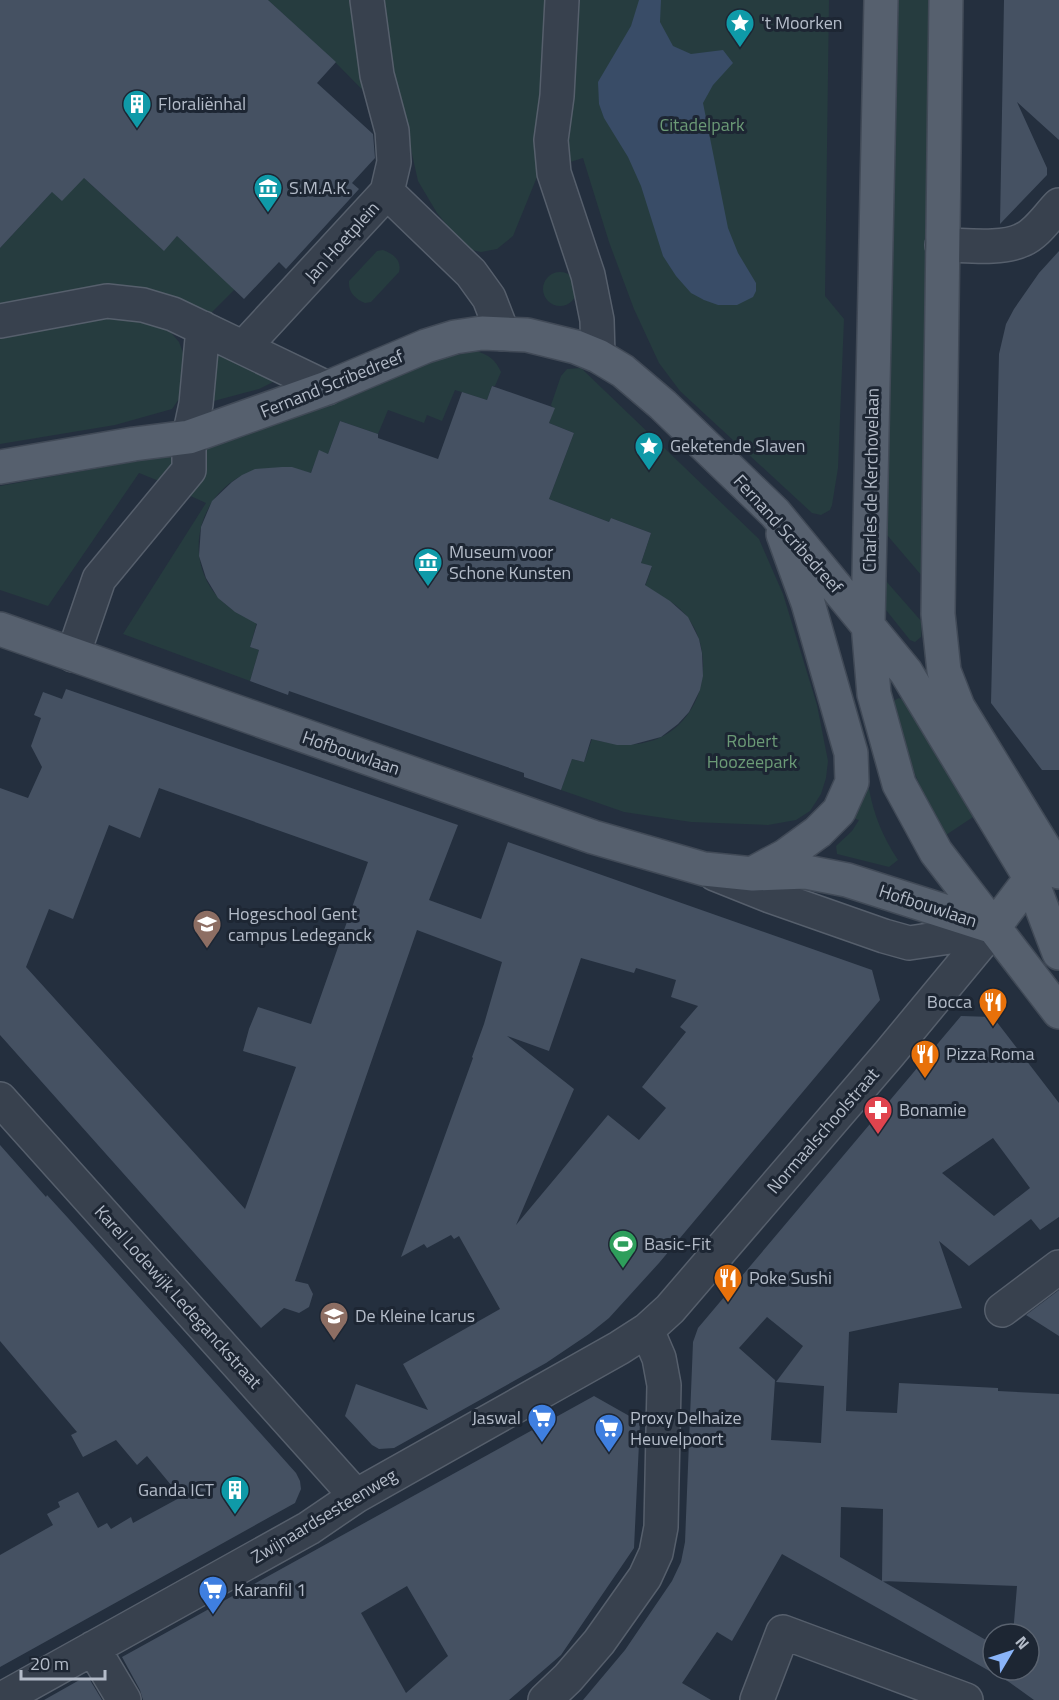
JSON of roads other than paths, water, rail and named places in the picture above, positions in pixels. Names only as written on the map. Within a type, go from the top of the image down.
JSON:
[{"type":"main road","name":"Charles de Kerchovelaan","points":[[882,0],[868,624],[874,694],[898,784],[936,852],[1002,916]]},
{"type":"main road","points":[[946,0],[939,642],[944,671],[958,707],[1049,862],[1059,953]]},
{"type":"main road","name":"Fernand Scribedreef","points":[[0,467],[189,437],[327,388],[455,336],[482,333],[527,335],[553,340],[598,356],[622,371],[663,405],[775,513],[906,672],[947,739],[1049,862]]},
{"type":"main road","points":[[753,874],[785,856],[818,832],[839,811],[852,782],[851,753],[808,603],[775,513]]},
{"type":"main road","name":"Hofbouwlaan","points":[[0,629],[593,837],[704,869],[753,874],[806,872],[1002,916]]},
{"type":"main road","points":[[1002,916],[1049,862]]},
{"type":"main road","points":[[1002,916],[1059,953]]},
{"type":"main road","points":[[1002,916],[1059,1012]]},
{"type":"street","points":[[367,0],[377,75],[392,131],[394,162],[387,192]]},
{"type":"street","points":[[562,0],[556,106],[551,140],[554,173],[588,275],[597,320],[598,356]]},
{"type":"street","name":"Jan Hoetplein","points":[[244,347],[387,192],[471,273],[489,298],[503,334]]},
{"type":"street","points":[[942,245],[1010,244],[1023,240],[1036,230],[1059,205]]},
{"type":"street","points":[[3,318],[107,301],[143,304],[173,314],[327,388]]},
{"type":"street","points":[[73,656],[99,579],[189,470],[189,437],[196,404],[203,328]]},
{"type":"street","name":"Hofbouwlaan","points":[[704,869],[770,896],[909,943],[978,933],[1002,916]]},
{"type":"street","name":"Normaalschoolstraat","points":[[647,1330],[670,1309],[889,1054],[1002,916]]},
{"type":"street","name":"Karel Lodewijk Ledeganckstraat","points":[[0,1099],[356,1496]]},
{"type":"street","points":[[1002,1310],[1059,1267]]},
{"type":"street","points":[[545,1700],[568,1678],[599,1642],[645,1576],[656,1553],[661,1527],[664,1385],[659,1358],[647,1330]]},
{"type":"street","name":"Zwijnaardsesteenweg","points":[[4,1699],[309,1528],[356,1496],[647,1330]]},
{"type":"street","points":[[764,1698],[783,1632],[966,1700]]},
{"type":"street","points":[[93,1648],[124,1700]]},
{"type":"water","points":[[639,0],[661,0],[660,22],[673,46],[691,54],[723,50],[733,63],[713,85],[703,103],[728,228],[738,253],[756,283],[753,297],[737,305],[718,305],[704,300],[691,293],[676,276],[663,256],[641,186],[628,157],[604,118],[599,104],[598,82],[631,26]]},
{"type":"place","name":"'t Moorken","points":[[740,48]]},
{"type":"place","name":"Floraliënhal","points":[[137,130]]},
{"type":"place","name":"S.M.A.K.","points":[[268,214]]},
{"type":"place","name":"Geketende Slaven","points":[[649,472]]},
{"type":"place","name":"Museum voor Schone Kunsten","points":[[428,588]]},
{"type":"place","name":"Hogeschool Gent campus Ledeganck","points":[[207,950]]},
{"type":"place","name":"Bocca","points":[[993,1028]]},
{"type":"place","name":"Pizza Roma","points":[[925,1080]]},
{"type":"place","name":"Bonamie","points":[[878,1136]]},
{"type":"place","name":"Basic-Fit","points":[[623,1270]]},
{"type":"place","name":"Poke Sushi","points":[[728,1304]]},
{"type":"place","name":"De Kleine Icarus","points":[[334,1342]]},
{"type":"place","name":"Jaswal","points":[[542,1444]]},
{"type":"place","name":"Proxy Delhaize Heuvelpoort","points":[[609,1454]]},
{"type":"place","name":"Ganda ICT","points":[[235,1516]]},
{"type":"place","name":"Karanfil 1","points":[[213,1616]]},
{"type":"park label","name":"Citadelpark","points":[[702,125]]},
{"type":"park label","name":"Robert Hoozeepark","points":[[752,751]]}]
